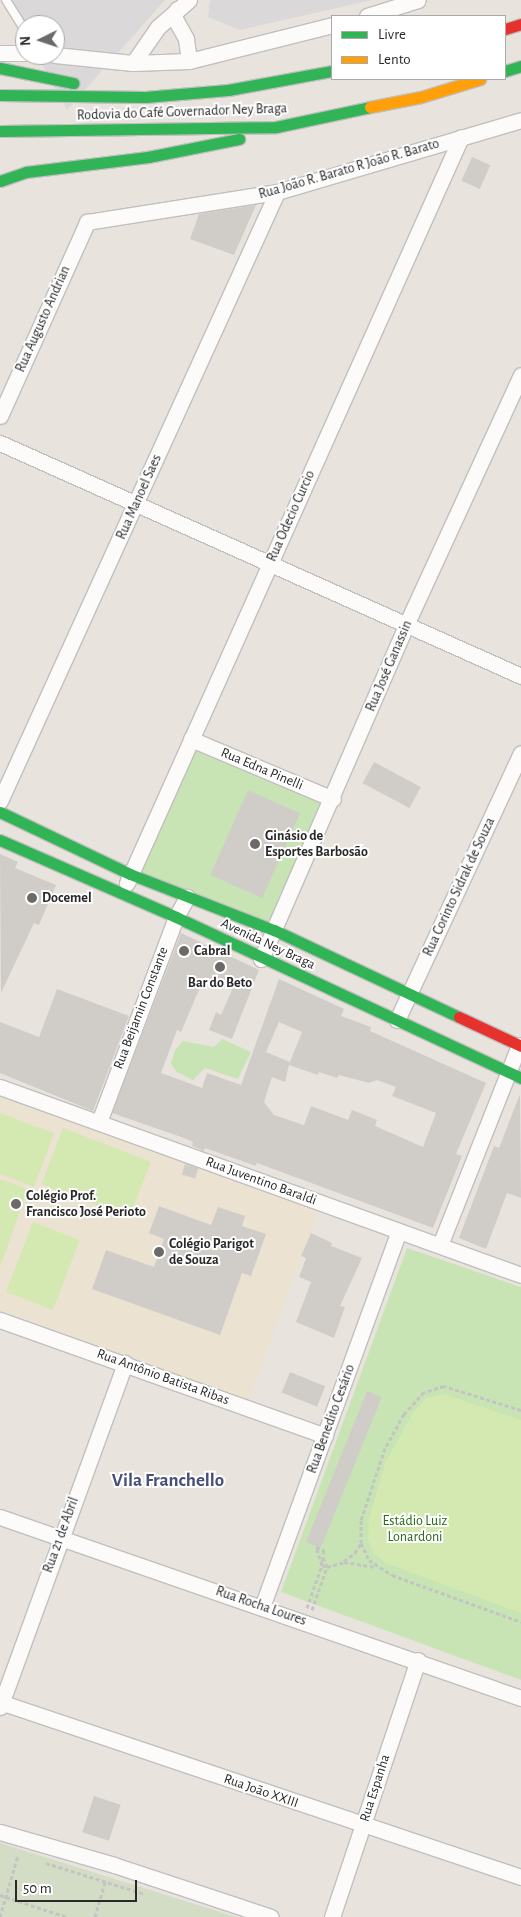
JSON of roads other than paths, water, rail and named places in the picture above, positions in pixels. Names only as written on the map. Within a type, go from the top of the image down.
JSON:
[{"type":"main road","points":[[506,29],[521,24]]},
{"type":"main road","points":[[506,71],[521,66]]},
{"type":"main road","points":[[0,68],[146,97]]},
{"type":"main road","name":"Rodovia do Café Governador Ney Braga","points":[[0,95],[146,97],[228,90],[331,71]]},
{"type":"main road","name":"Rodovia do Café Governador Ney Braga","points":[[0,131],[276,127],[421,97],[477,80]]},
{"type":"main road","points":[[0,181],[26,172],[220,146],[276,127]]},
{"type":"main road","name":"Avenida Ney Braga","points":[[0,812],[130,874],[274,930],[520,1046]]},
{"type":"main road","name":"Avenida Ney Braga","points":[[0,840],[122,896],[176,917],[515,1075]]},
{"type":"street","points":[[370,15],[418,0]]},
{"type":"street","points":[[183,5],[174,17],[186,39],[189,61]]},
{"type":"street","points":[[133,63],[144,43],[183,5]]},
{"type":"street","points":[[65,56],[133,63],[189,61],[331,25]]},
{"type":"street","points":[[0,53],[15,53]]},
{"type":"street","name":"Rua João R. Barato R João R. Barato","points":[[87,222],[276,192],[521,120]]},
{"type":"street","name":"Rua Odecio Curcio","points":[[122,896],[130,874],[461,138]]},
{"type":"street","name":"Rua Manoel Saes","points":[[0,801],[276,192]]},
{"type":"street","name":"Rua Augusto Andrian","points":[[0,416],[87,222]]},
{"type":"street","name":"Rua José Ganassin","points":[[261,958],[333,798],[406,625],[521,375]]},
{"type":"street","points":[[0,442],[521,676]]},
{"type":"street","name":"Rua Edna Pinelli","points":[[191,739],[333,798]]},
{"type":"street","name":"Rua Corinto Sidrak de Souza","points":[[397,1020],[521,753]]},
{"type":"street","name":"Rua Beijamin Constante","points":[[99,1122],[176,917],[187,897]]},
{"type":"street","points":[[440,1245],[515,1075],[520,1046]]},
{"type":"street","name":"Rua Juventino Baraldi","points":[[0,1087],[521,1275]]},
{"type":"street","name":"Rua Benedito Cesário","points":[[262,1607],[399,1232]]},
{"type":"street","name":"Rua Antônio Batista Ribas","points":[[0,1320],[125,1363],[325,1436]]},
{"type":"street","name":"Rua 21 de Abril","points":[[0,1704],[59,1538],[125,1363]]},
{"type":"street","name":"Rua Rocha Loures","points":[[0,1516],[59,1538],[418,1660],[521,1698]]},
{"type":"street","name":"Rua Espanha","points":[[332,1917],[418,1660]]},
{"type":"street","name":"Rua João XXIII","points":[[0,1704],[521,1877]]},
{"type":"street","points":[[0,1832],[114,1865],[271,1917]]},
{"type":"lane","points":[[6,0],[15,15]]},
{"type":"place","name":"Ginásio de Esportes Barbosão","points":[[255,844]]},
{"type":"place","name":"Docemel","points":[[32,898]]},
{"type":"place","name":"Cabral","points":[[184,951]]},
{"type":"place","name":"Bar do Beto","points":[[220,967]]},
{"type":"place","name":"Colégio Prof. Francisco José Perioto","points":[[16,1204]]},
{"type":"place","name":"Colégio Parigot de Souza","points":[[159,1252]]},
{"type":"district","name":"Vila Franchello","points":[[168,1481]]},
{"type":"park label","name":"Estádio Luiz Lonardoni","points":[[415,1529]]}]
